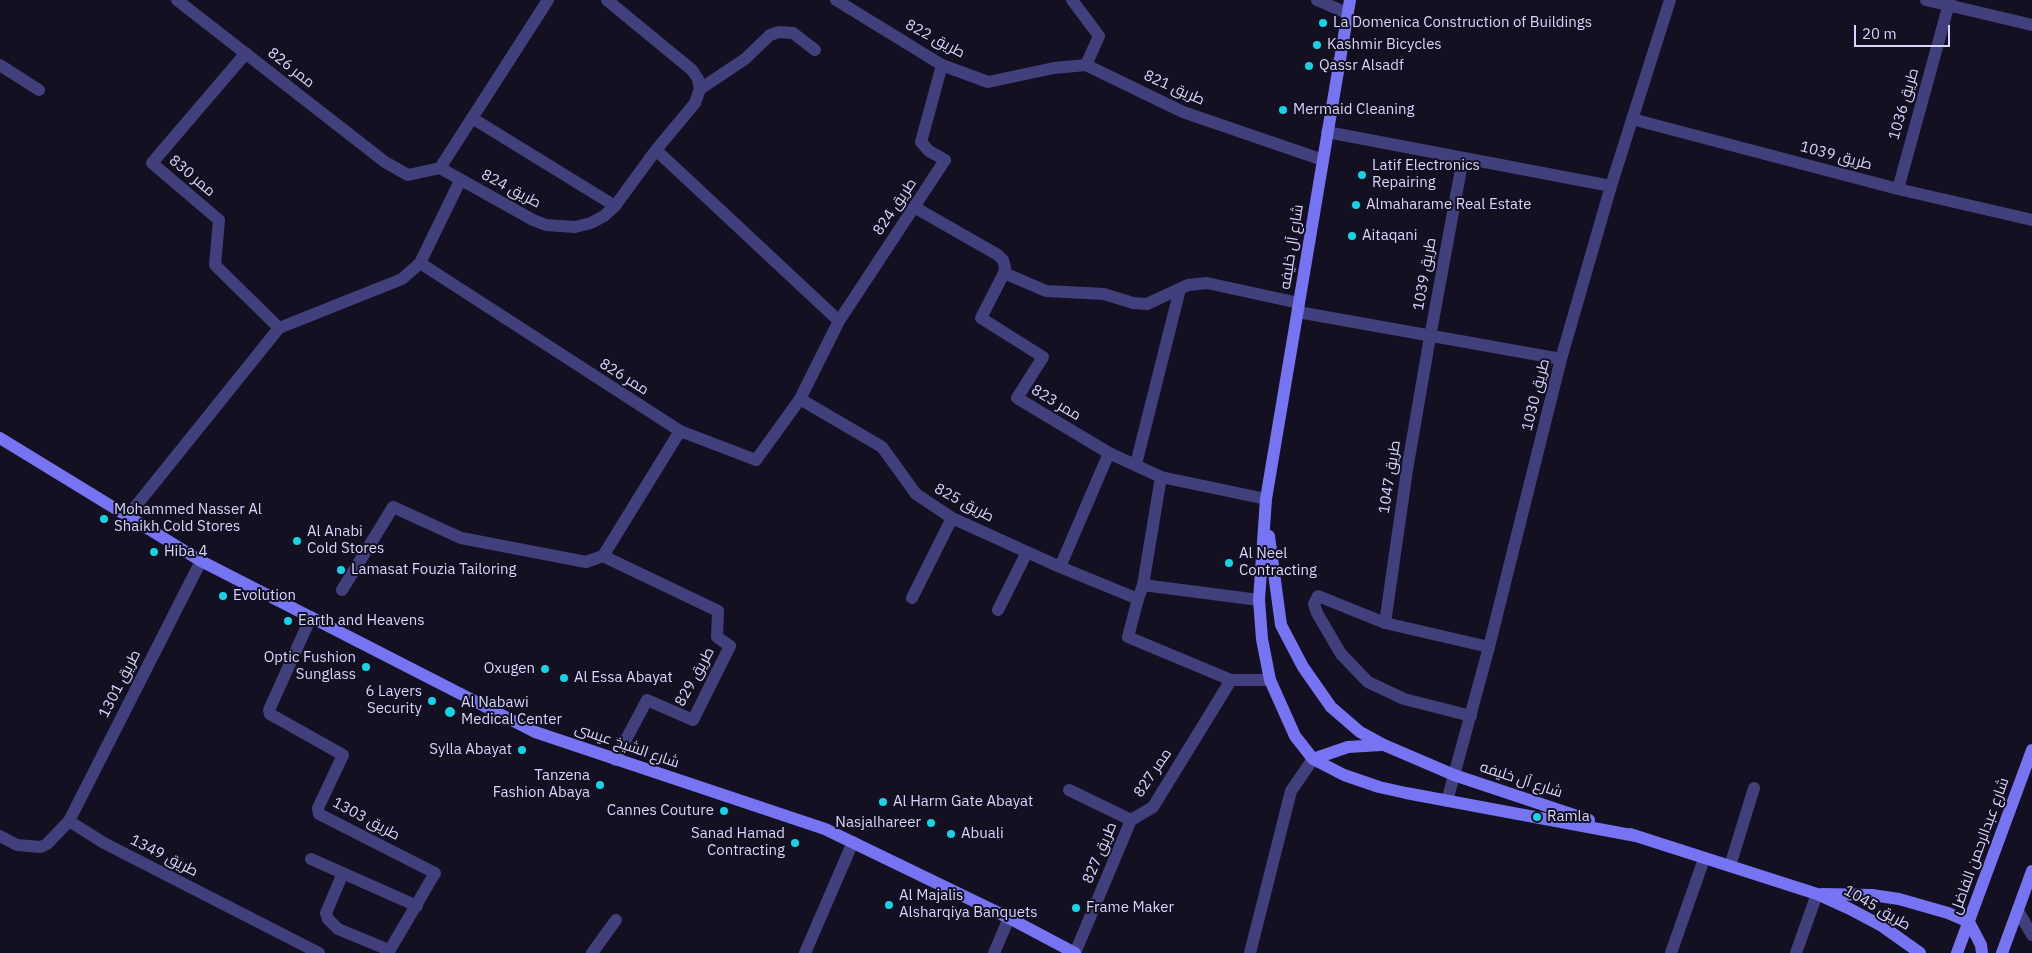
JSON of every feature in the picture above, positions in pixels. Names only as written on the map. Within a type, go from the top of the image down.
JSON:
[{"type":"street","name":"ممر 826","points":[[176,0],[385,162],[408,175],[440,168]]},
{"type":"street","points":[[440,168],[548,0]]},
{"type":"street","name":"طريق 822","points":[[836,0],[942,65],[988,82],[1054,68],[1086,65]]},
{"type":"street","points":[[1072,0],[1099,36],[1086,65]]},
{"type":"street","points":[[1317,0],[1347,13]]},
{"type":"street","name":"شارع آل خليفه","points":[[1350,0],[1266,499],[1259,600],[1262,639],[1270,680],[1295,736],[1313,759],[1344,775],[1379,786],[1447,801],[1636,836]]},
{"type":"street","name":"طريق 1030","points":[[1447,801],[1489,647],[1561,359],[1611,186],[1670,0]]},
{"type":"street","points":[[1926,0],[1949,3],[2032,25]]},
{"type":"street","points":[[609,1],[692,70],[698,79],[700,89],[744,59],[770,35],[779,32],[793,33],[815,50]]},
{"type":"street","name":"طريق 1036","points":[[1898,189],[1949,3]]},
{"type":"street","name":"ممر 830","points":[[246,53],[152,163],[219,220],[215,265],[279,328]]},
{"type":"street","points":[[0,65],[39,90]]},
{"type":"street","name":"طريق 824","points":[[800,399],[839,321],[945,160],[928,151],[921,142],[942,65]]},
{"type":"street","name":"طريق 821","points":[[1086,65],[1183,112],[1323,160]]},
{"type":"street","name":"طريق 824","points":[[440,168],[460,181],[546,225],[575,227],[591,223],[604,216],[615,206],[656,150],[696,103],[700,89]]},
{"type":"street","points":[[472,118],[615,206]]},
{"type":"street","name":"طريق 1039","points":[[1632,119],[1898,189],[2032,220]]},
{"type":"street","points":[[1327,132],[1611,186]]},
{"type":"street","points":[[656,150],[839,321]]},
{"type":"street","name":"طريق 1039","points":[[1430,337],[1463,158]]},
{"type":"street","points":[[127,517],[279,328],[402,279],[420,264],[460,181]]},
{"type":"street","points":[[914,207],[998,255],[1003,260],[1005,266],[1004,273],[1046,291],[1104,294],[1134,303],[1147,304],[1196,283],[1207,283],[1299,308],[1430,337],[1561,359]]},
{"type":"street","name":"ممر 826","points":[[420,264],[680,431],[756,460],[800,399]]},
{"type":"street","name":"ممر 823","points":[[1004,273],[981,318],[1043,357],[1017,398],[1109,453],[1161,477],[1266,499]]},
{"type":"street","points":[[1136,464],[1180,289]]},
{"type":"street","name":"طريق 1047","points":[[1385,623],[1407,470],[1430,337]]},
{"type":"street","name":"طريق 825","points":[[800,399],[882,448],[916,494],[952,518],[1060,567],[1138,599]]},
{"type":"street","points":[[342,590],[393,507],[461,538],[586,562],[603,556],[680,431]]},
{"type":"street","name":"شارع الشيخ عيسى","points":[[0,438],[201,561],[535,732],[825,829],[1009,918],[1075,953]]},
{"type":"street","points":[[1060,567],[1109,453]]},
{"type":"street","points":[[1161,477],[1143,585],[1128,637],[1232,680],[1270,680]]},
{"type":"street","name":"شارع آل خليفه","points":[[1266,499],[1274,579],[1281,625],[1303,668],[1331,707],[1360,732],[1384,745],[1454,775],[1636,836]]},
{"type":"street","points":[[912,598],[952,518]]},
{"type":"street","points":[[998,610],[1027,552]]},
{"type":"street","name":"طريق 829","points":[[603,556],[718,611],[717,637],[730,646],[693,720],[647,700],[615,760]]},
{"type":"street","name":"طريق 1301","points":[[69,821],[201,561]]},
{"type":"street","points":[[1143,585],[1259,600]]},
{"type":"street","points":[[1471,716],[1404,699],[1368,682],[1341,654],[1317,613],[1314,604],[1318,596],[1385,623],[1489,647]]},
{"type":"street","name":"طريق 1303","points":[[312,617],[269,710],[270,714],[343,755],[318,808],[319,814],[435,873],[389,952]]},
{"type":"street","name":"ممر 827","points":[[1131,820],[1153,807],[1232,680]]},
{"type":"street","points":[[1250,953],[1291,791],[1313,759],[1348,747],[1384,745]]},
{"type":"street","name":"شارع عبدالرحمن الفاضل","points":[[1957,953],[2032,750]]},
{"type":"street","points":[[1730,866],[1754,788]]},
{"type":"street","points":[[1069,790],[1131,820]]},
{"type":"street","name":"طريق 827","points":[[1075,953],[1131,820]]},
{"type":"street","points":[[0,836],[17,845],[41,847],[47,844],[69,821]]},
{"type":"street","name":"طريق 1349","points":[[69,821],[104,843],[294,942],[319,953]]},
{"type":"street","name":"طريق 1045","points":[[1636,836],[1817,894],[1882,926],[1920,953]]},
{"type":"street","points":[[805,953],[854,842]]},
{"type":"street","points":[[311,859],[417,906]]},
{"type":"street","points":[[1671,953],[1704,859]]},
{"type":"street","points":[[2002,953],[2032,871]]},
{"type":"street","points":[[343,873],[326,913],[328,919],[338,929],[389,952]]},
{"type":"street","points":[[1796,953],[1817,894]]},
{"type":"street","name":"طريق 1045","points":[[1817,894],[1872,895],[1899,899],[1941,911],[1969,922]]},
{"type":"street","points":[[2018,911],[2032,935]]},
{"type":"street","points":[[994,953],[1009,918]]},
{"type":"street","points":[[592,953],[616,920]]},
{"type":"street","points":[[1969,922],[1981,946],[1982,953]]},
{"type":"street","points":[[287,953],[294,942]]},
{"type":"place","name":"La Domenica Construction of Buildings","points":[[1323,23]]},
{"type":"place","name":"Kashmir Bicycles","points":[[1317,45]]},
{"type":"place","name":"Qassr Alsadf","points":[[1309,66]]},
{"type":"place","name":"Mermaid Cleaning","points":[[1283,110]]},
{"type":"place","name":"Latif Electronics Repairing","points":[[1362,175]]},
{"type":"place","name":"Almaharame Real Estate","points":[[1356,205]]},
{"type":"place","name":"Aitaqani","points":[[1352,236]]},
{"type":"place","name":"Mohammed Nasser Al Shaikh Cold Stores","points":[[104,519]]},
{"type":"place","name":"Al Anabi Cold Stores","points":[[297,541]]},
{"type":"place","name":"Hiba 4","points":[[154,552]]},
{"type":"place","name":"Al Neel Contracting","points":[[1229,563]]},
{"type":"place","name":"Lamasat Fouzia Tailoring","points":[[341,570]]},
{"type":"place","name":"Evolution","points":[[223,596]]},
{"type":"place","name":"Earth and Heavens","points":[[288,621]]},
{"type":"place","name":"Optic Fushion Sunglass","points":[[366,667]]},
{"type":"place","name":"Oxugen","points":[[545,669]]},
{"type":"place","name":"Al Essa Abayat","points":[[564,678]]},
{"type":"place","name":"6 Layers Security","points":[[432,701]]},
{"type":"place","name":"Al Nabawi Medical Center","points":[[450,712]]},
{"type":"place","name":"Sylla Abayat","points":[[522,750]]},
{"type":"place","name":"Tanzena Fashion Abaya","points":[[600,785]]},
{"type":"place","name":"Al Harm Gate Abayat","points":[[883,802]]},
{"type":"place","name":"Cannes Couture","points":[[724,811]]},
{"type":"place","name":"Ramla","points":[[1537,817]]},
{"type":"place","name":"Nasjalhareer","points":[[931,823]]},
{"type":"place","name":"Abuali","points":[[951,834]]},
{"type":"place","name":"Sanad Hamad Contracting","points":[[795,843]]},
{"type":"place","name":"Al Majalis Alsharqiya Banquets","points":[[889,905]]},
{"type":"place","name":"Frame Maker","points":[[1076,908]]}]
